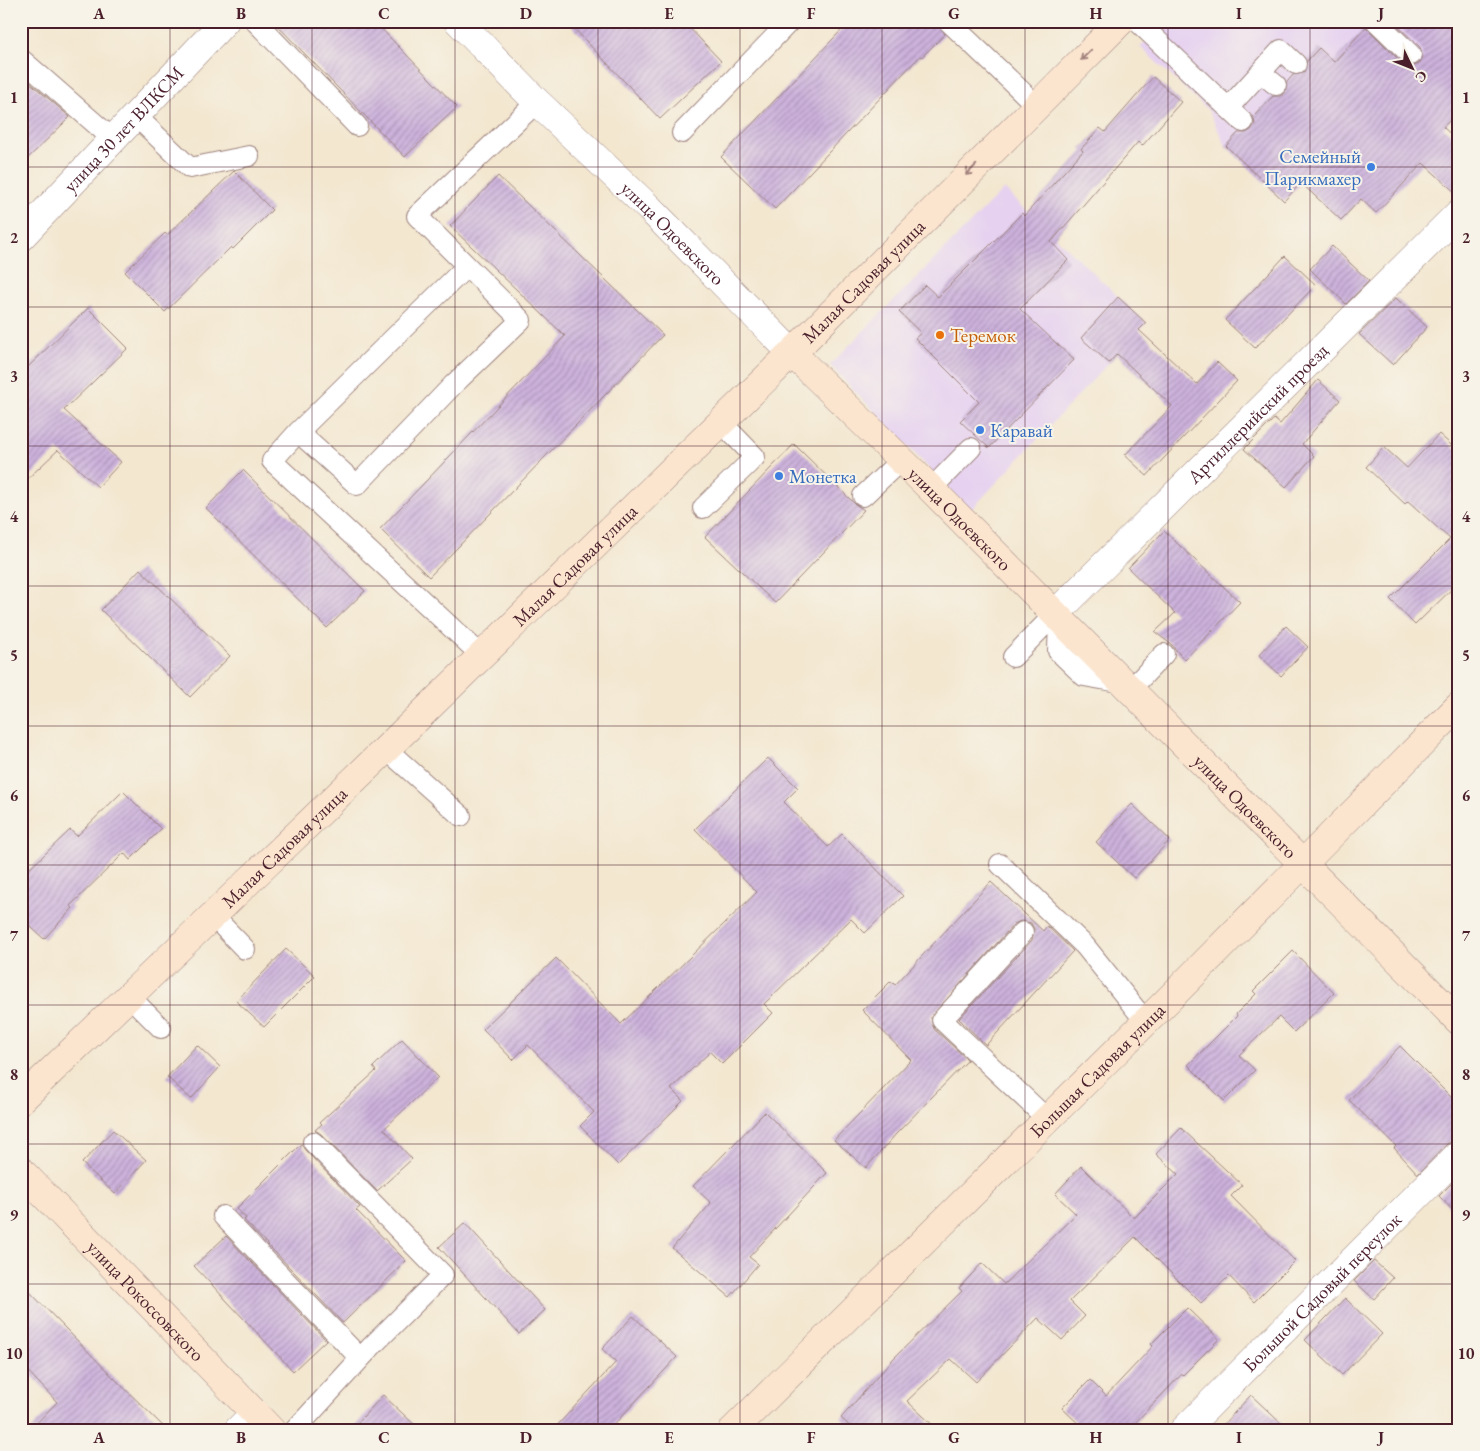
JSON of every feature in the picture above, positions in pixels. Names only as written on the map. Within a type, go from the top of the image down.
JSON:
[{"type":"street","name":"улица 30 лет ВЛКСМ","points":[[21,236],[225,21]]},
{"type":"street","name":"улица Одоевского","points":[[458,21],[931,489],[1457,1017]]},
{"type":"street","name":"Малая Садовая улица","points":[[21,1100],[386,750],[720,421],[792,353],[1121,21]]},
{"type":"street","name":"Артиллерийский проезд","points":[[1057,616],[1459,213]]},
{"type":"street","name":"Большая Садовая улица","points":[[733,1430],[1146,1022],[1459,706]]},
{"type":"street","name":"Большой Садовый переулок","points":[[1184,1430],[1459,1154]]},
{"type":"street","name":"улица Рокоссовского","points":[[21,1171],[254,1424]]},
{"type":"lane","points":[[255,21],[356,126]]},
{"type":"lane","points":[[682,133],[790,21]]},
{"type":"lane","points":[[948,21],[1036,105]]},
{"type":"lane","points":[[1137,21],[1243,122]]},
{"type":"lane","points":[[1376,21],[1411,55]]},
{"type":"lane","points":[[1228,108],[1268,79],[1281,50],[1296,64]]},
{"type":"lane","points":[[21,59],[114,140]]},
{"type":"lane","points":[[298,432],[357,485],[453,385],[521,320],[417,216],[538,102]]},
{"type":"lane","points":[[136,116],[190,168],[249,156]]},
{"type":"lane","points":[[466,267],[298,432],[272,461],[482,656]]},
{"type":"lane","points":[[703,508],[756,457],[720,421]]},
{"type":"lane","points":[[931,489],[971,448]]},
{"type":"lane","points":[[863,496],[901,460]]},
{"type":"lane","points":[[1013,657],[1057,616]]},
{"type":"lane","points":[[1127,687],[1164,654]]},
{"type":"lane","points":[[386,750],[461,816]]},
{"type":"lane","points":[[1000,864],[1085,946],[1146,1022]]},
{"type":"lane","points":[[212,916],[245,949]]},
{"type":"lane","points":[[1023,932],[942,1020],[1047,1119]]},
{"type":"lane","points":[[129,996],[161,1028]]},
{"type":"lane","points":[[295,1430],[360,1358],[444,1275],[314,1142]]},
{"type":"lane","points":[[223,1216],[360,1358]]},
{"type":"shaded area","points":[[1165,21],[1459,21],[1459,112],[1417,155],[1370,110],[1284,201],[1226,146],[1208,110],[1140,47]]},
{"type":"shaded area","points":[[1004,189],[1146,323],[970,511],[830,365]]},
{"type":"building","points":[[273,21],[374,21],[457,107],[405,157]]},
{"type":"building","points":[[567,21],[683,21],[721,61],[660,119]]},
{"type":"building","points":[[850,21],[936,21],[945,34],[922,57],[920,56],[775,209],[721,157]]},
{"type":"building","points":[[1393,21],[1459,21],[1459,112],[1443,127],[1459,142],[1459,196],[1423,163],[1376,213],[1361,199],[1341,220],[1301,183],[1284,201],[1226,146],[1238,133],[1246,133],[1251,130],[1255,124],[1253,117],[1273,96],[1280,96],[1285,93],[1287,82],[1293,75],[1304,72],[1307,61],[1319,48],[1334,62],[1366,27],[1403,64],[1414,66],[1419,64],[1423,57],[1420,47]]},
{"type":"building","points":[[21,75],[70,117],[21,165]]},
{"type":"building","points":[[1153,77],[1181,102],[1142,146],[1138,142],[1051,242],[1068,260],[1020,309],[1074,360],[989,448],[960,421],[979,402],[915,338],[921,333],[899,312],[925,285],[938,297],[1022,213],[1024,216],[1083,151],[1081,149],[1100,128],[1105,132]]},
{"type":"building","points":[[234,171],[272,210],[233,249],[231,247],[165,312],[125,272]]},
{"type":"building","points":[[498,176],[663,335],[429,577],[380,529],[565,336],[450,226]]},
{"type":"building","points":[[1332,246],[1369,281],[1346,304],[1310,269]]},
{"type":"building","points":[[1285,256],[1316,285],[1255,348],[1225,320]]},
{"type":"building","points":[[1118,297],[1146,323],[1139,330],[1197,384],[1217,362],[1237,381],[1147,476],[1125,455],[1172,406],[1117,354],[1109,363],[1081,338]]},
{"type":"building","points":[[1396,298],[1427,327],[1393,365],[1359,334]]},
{"type":"building","points":[[88,308],[128,348],[64,410],[121,462],[98,487],[58,450],[21,485],[21,374]]},
{"type":"building","points":[[1318,380],[1340,400],[1302,444],[1314,456],[1286,487],[1244,449],[1274,419],[1280,424]]},
{"type":"building","points":[[1439,434],[1459,452],[1459,582],[1415,625],[1390,599],[1450,539],[1408,501],[1405,504],[1366,467],[1384,447],[1407,468]]},
{"type":"building","points":[[794,444],[855,504],[864,510],[775,603],[705,537]]},
{"type":"building","points":[[243,470],[365,591],[327,628],[206,508]]},
{"type":"building","points":[[1164,531],[1240,602],[1184,660],[1172,645],[1155,632],[1175,613],[1128,568]]},
{"type":"building","points":[[140,569],[230,656],[190,697],[101,610]]},
{"type":"building","points":[[1286,626],[1308,647],[1281,676],[1259,655]]},
{"type":"building","points":[[768,758],[798,788],[784,802],[828,847],[842,834],[903,896],[865,933],[851,919],[764,1004],[773,1013],[722,1064],[710,1052],[671,1089],[683,1101],[618,1165],[580,1126],[594,1112],[528,1045],[513,1060],[483,1029],[556,958],[621,1024],[757,892],[695,829]]},
{"type":"building","points":[[123,791],[161,829],[130,860],[124,853],[70,906],[73,908],[44,939],[21,918],[21,877],[70,830],[77,836]]},
{"type":"building","points":[[1132,804],[1170,840],[1134,878],[1096,842]]},
{"type":"building","points":[[991,882],[1043,931],[1047,926],[1073,951],[986,1045],[959,1019],[1032,940],[1034,929],[1031,923],[1020,921],[1014,924],[931,1017],[934,1029],[968,1060],[896,1134],[866,1168],[834,1140],[911,1060],[862,1010],[891,981],[895,985]]},
{"type":"building","points":[[286,949],[315,976],[264,1027],[236,1001]]},
{"type":"building","points":[[1293,951],[1334,993],[1294,1032],[1279,1017],[1239,1055],[1255,1070],[1224,1101],[1188,1065],[1237,1016],[1236,1014],[1256,994],[1253,991]]},
{"type":"building","points":[[402,1039],[438,1077],[384,1129],[412,1159],[377,1191],[315,1130],[322,1124],[320,1122],[376,1071],[373,1067]]},
{"type":"building","points":[[197,1045],[220,1067],[191,1099],[167,1077]]},
{"type":"building","points":[[1400,1046],[1459,1105],[1459,1139],[1448,1143],[1418,1174],[1394,1148],[1396,1146],[1349,1100]]},
{"type":"building","points":[[765,1112],[827,1173],[749,1257],[758,1264],[730,1297],[672,1248],[711,1203],[693,1186]]},
{"type":"building","points":[[1181,1128],[1242,1185],[1231,1196],[1295,1261],[1254,1302],[1229,1276],[1201,1303],[1135,1237],[1070,1301],[1085,1316],[1062,1340],[1038,1318],[976,1382],[951,1359],[907,1401],[938,1430],[854,1430],[841,1418],[893,1359],[962,1291],[959,1288],[982,1263],[1004,1284],[1076,1214],[1055,1194],[1081,1166],[1134,1218],[1178,1174],[1156,1154]]},
{"type":"building","points":[[113,1130],[146,1160],[115,1194],[82,1163]]},
{"type":"building","points":[[301,1144],[360,1207],[356,1210],[406,1261],[343,1323],[244,1220],[246,1218],[236,1209]]},
{"type":"building","points":[[1459,1176],[1459,1217],[1439,1196]]},
{"type":"building","points":[[465,1223],[545,1310],[519,1334],[439,1247]]},
{"type":"building","points":[[226,1236],[326,1340],[293,1371],[194,1266]]},
{"type":"building","points":[[1374,1261],[1393,1278],[1374,1299],[1354,1281]]},
{"type":"building","points":[[21,1283],[167,1430],[30,1430],[57,1402],[21,1364]]},
{"type":"building","points":[[1345,1298],[1382,1334],[1342,1375],[1305,1340]]},
{"type":"building","points":[[1187,1308],[1219,1339],[1128,1430],[1085,1430],[1062,1408],[1090,1380],[1106,1396],[1153,1346],[1151,1344]]},
{"type":"building","points":[[633,1316],[677,1357],[609,1430],[553,1430],[616,1362],[602,1349]]},
{"type":"building","points":[[383,1395],[420,1430],[351,1430]]},
{"type":"building","points":[[1251,1395],[1288,1430],[1218,1430]]},
{"type":"place","name":"Семейный Парикмахер","points":[[1371,167]]},
{"type":"place","name":"Теремок","points":[[940,335]]},
{"type":"place","name":"Каравай","points":[[980,430]]},
{"type":"place","name":"Монетка","points":[[779,476]]}]
